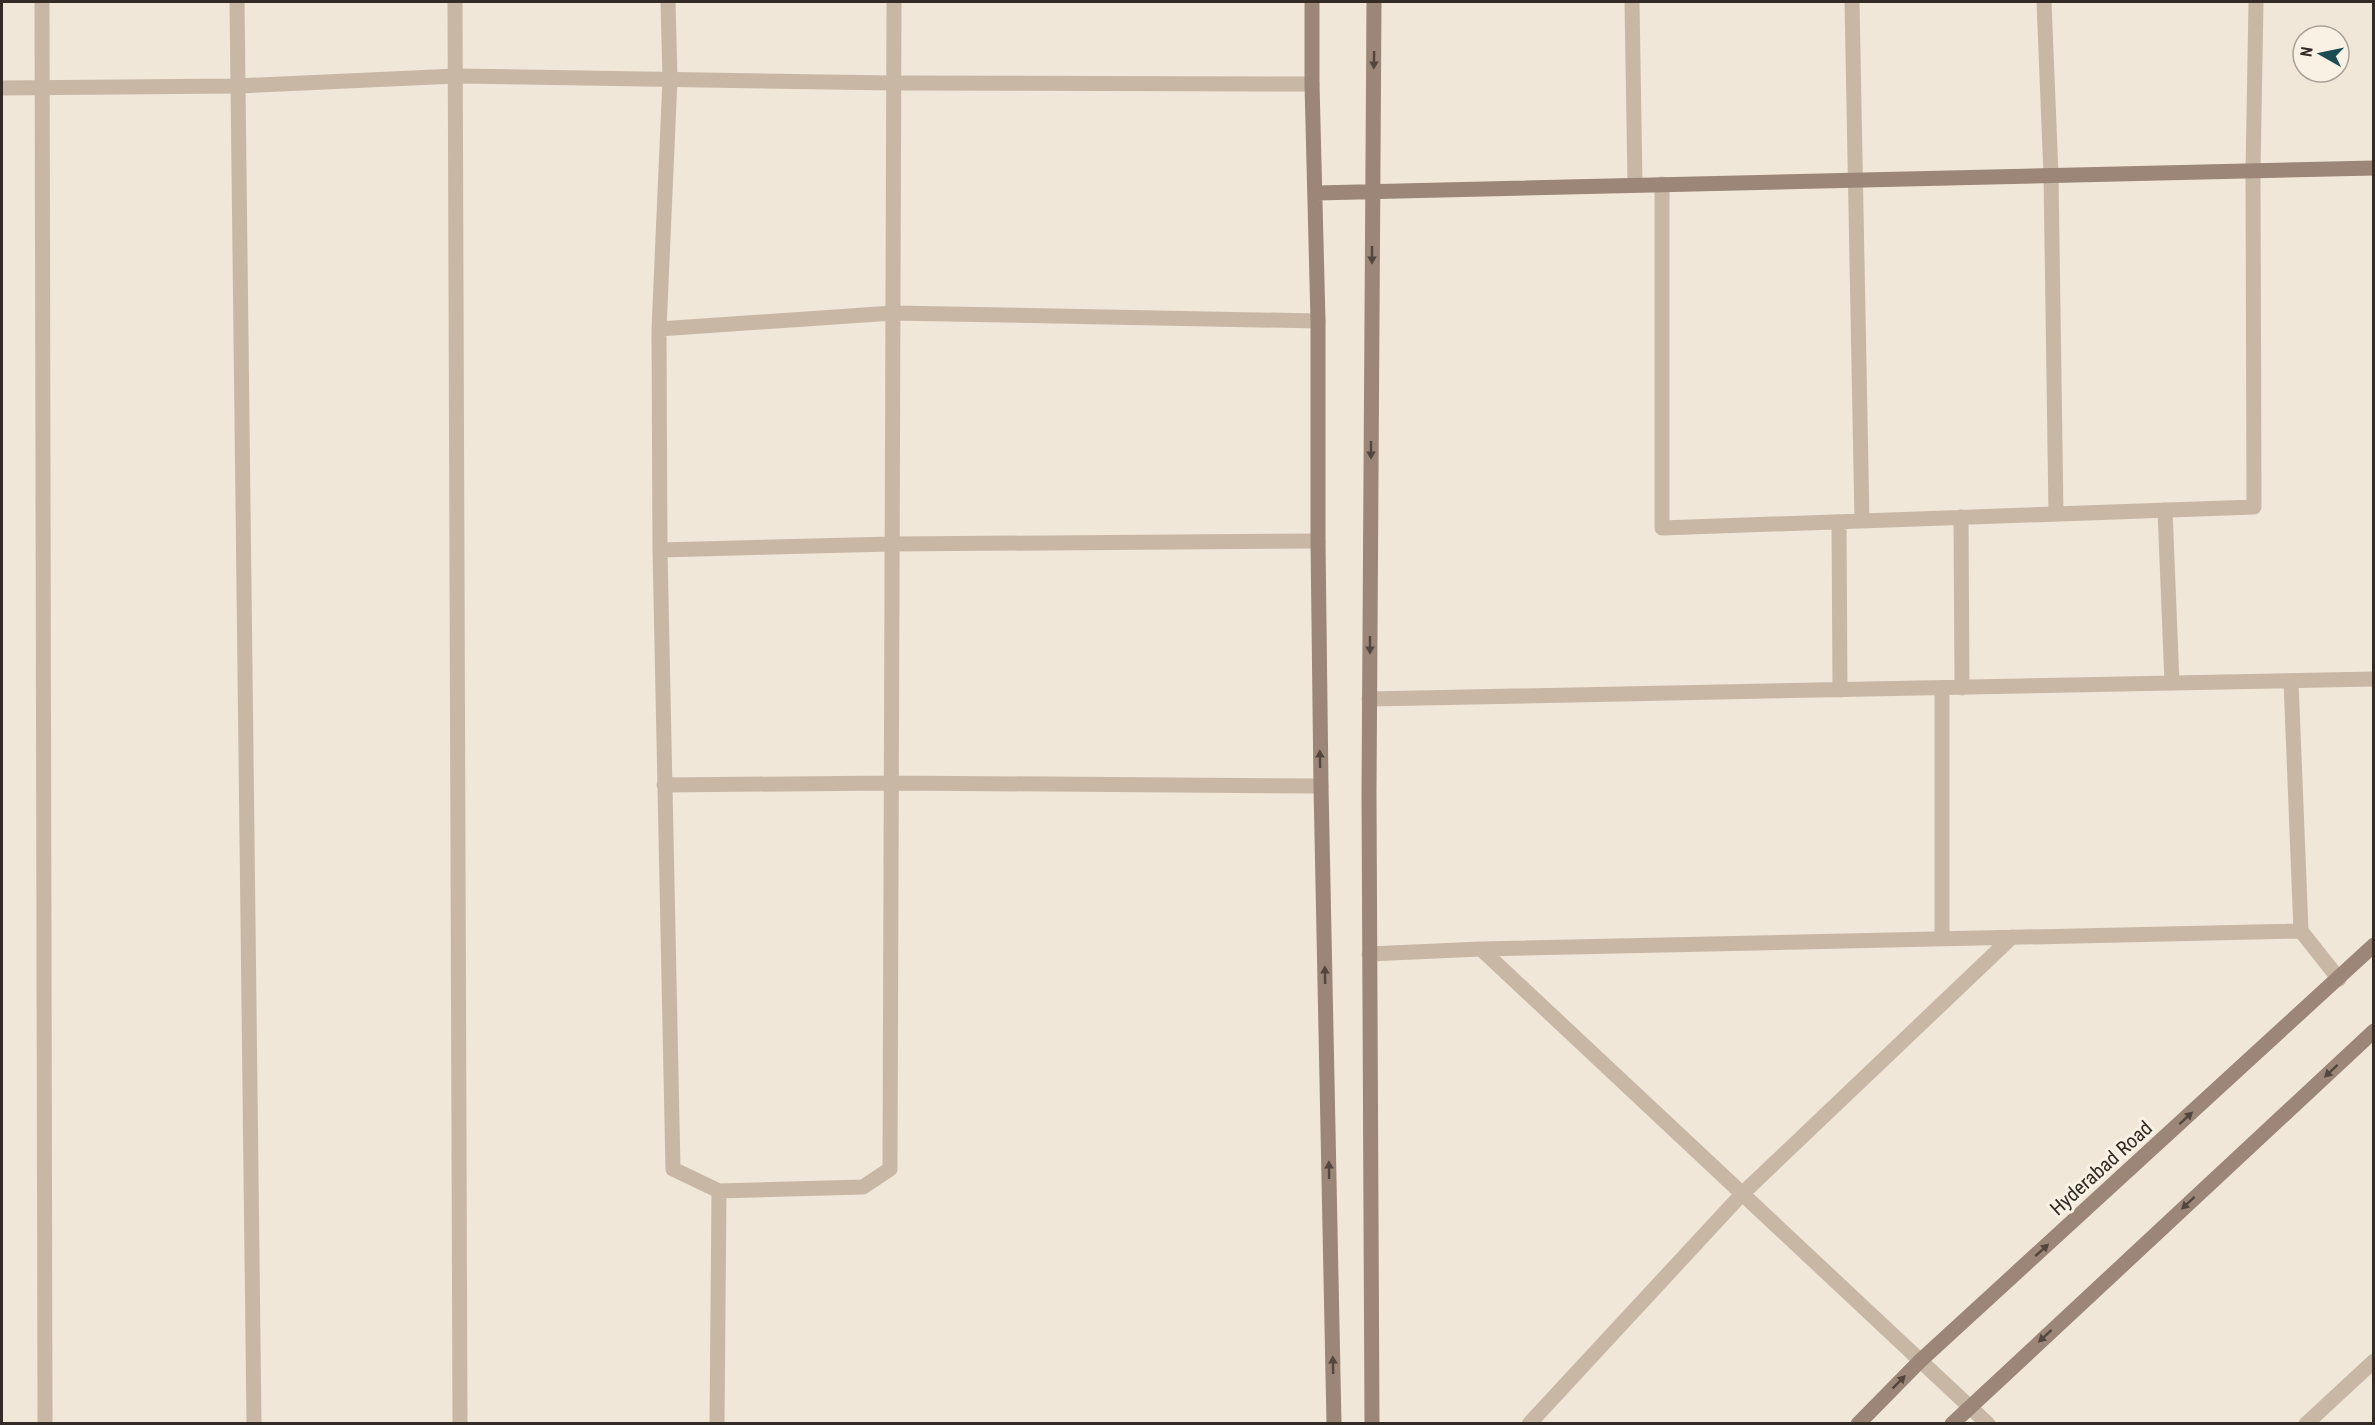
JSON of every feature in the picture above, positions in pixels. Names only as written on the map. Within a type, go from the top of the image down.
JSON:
[{"type":"main road","points":[[1312,2],[1318,321],[1321,786],[1334,1424]]},
{"type":"main road","points":[[1372,1424],[1369,699],[1374,2]]},
{"type":"main road","points":[[1316,193],[2373,168]]},
{"type":"main road","name":"Hyderabad Road","points":[[1858,1424],[1920,1361],[2373,945]]},
{"type":"main road","points":[[1952,1424],[2373,1031]]},
{"type":"street","points":[[42,2],[45,1424]]},
{"type":"street","points":[[237,2],[254,1424]]},
{"type":"street","points":[[455,2],[460,1424]]},
{"type":"street","points":[[668,2],[670,79],[659,329],[660,550],[673,1169],[719,1191],[863,1187],[890,1169],[894,2]]},
{"type":"street","points":[[1632,2],[1635,184]]},
{"type":"street","points":[[1852,2],[1862,521]]},
{"type":"street","points":[[2044,2],[2051,175],[2056,514]]},
{"type":"street","points":[[1662,184],[1662,528],[2254,507],[2253,171],[2256,2]]},
{"type":"street","points":[[2,88],[237,86],[456,76],[894,83],[1312,84]]},
{"type":"street","points":[[659,329],[893,313],[1318,321]]},
{"type":"street","points":[[2165,510],[2172,684]]},
{"type":"street","points":[[1961,517],[1962,688]]},
{"type":"street","points":[[1839,522],[1840,690]]},
{"type":"street","points":[[660,550],[892,544],[1318,541]]},
{"type":"street","points":[[1369,699],[2373,679]]},
{"type":"street","points":[[2291,681],[2301,932],[2338,979]]},
{"type":"street","points":[[1942,688],[1942,939]]},
{"type":"street","points":[[664,784],[1321,786]]},
{"type":"street","points":[[1370,954],[1481,949],[2301,932]]},
{"type":"street","points":[[1529,1424],[1742,1194],[2012,938]]},
{"type":"street","points":[[1481,949],[1988,1424]]},
{"type":"street","points":[[717,1424],[719,1191]]},
{"type":"street","points":[[2306,1424],[2373,1361]]}]
